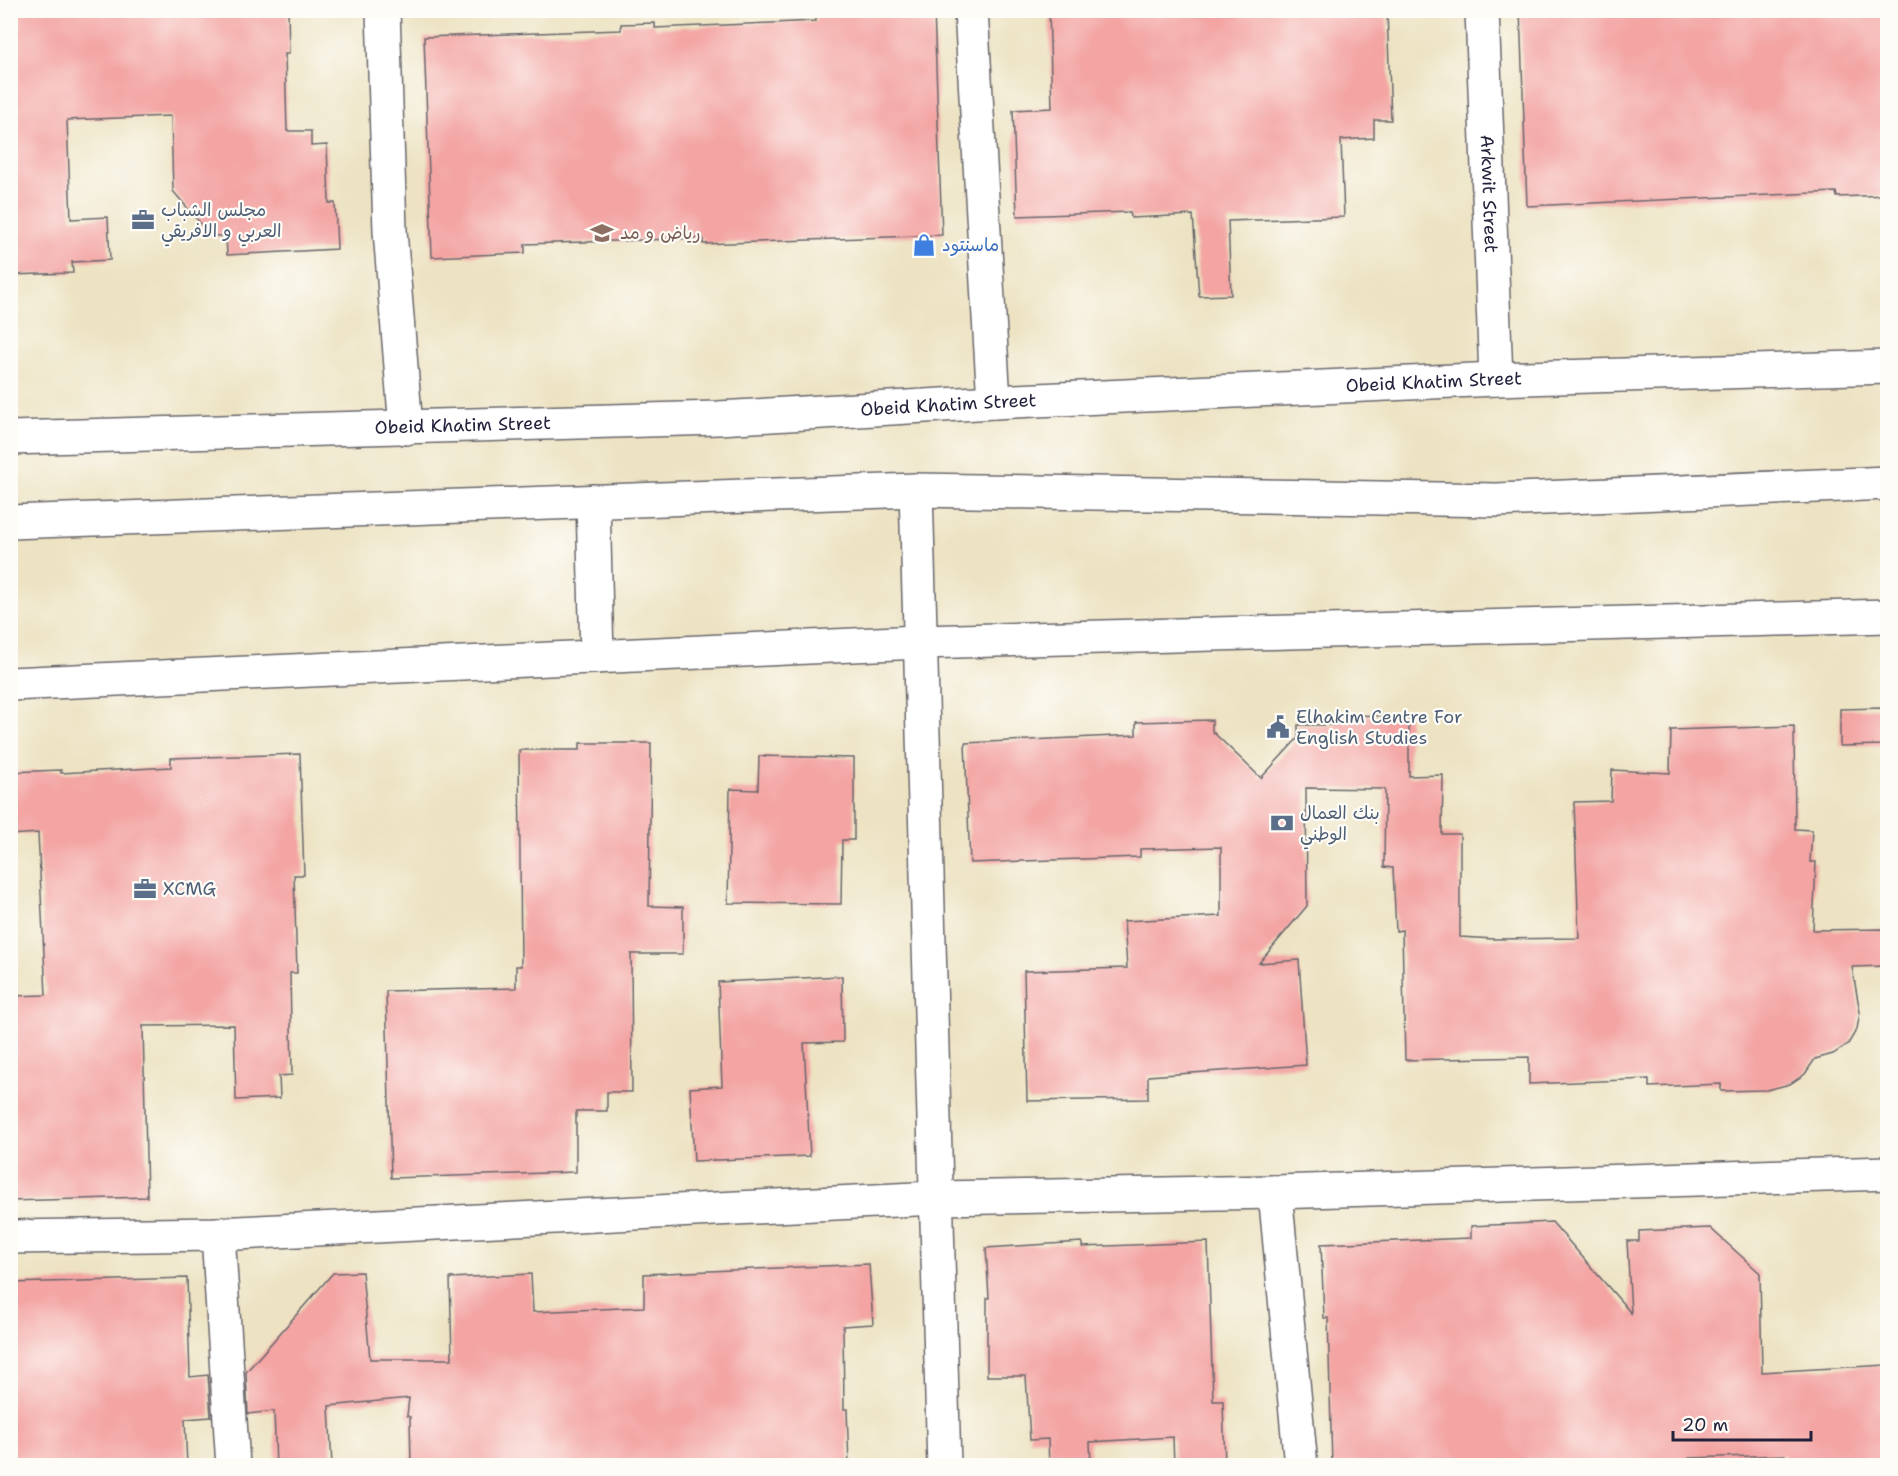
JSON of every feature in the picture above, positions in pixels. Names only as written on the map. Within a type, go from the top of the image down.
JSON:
[{"type":"street","points":[[383,10],[390,231],[405,428]]},
{"type":"street","points":[[971,10],[994,402]]},
{"type":"street","name":"Arkwit Street","points":[[1482,10],[1496,379]]},
{"type":"street","name":"Obeid Khatim Street","points":[[10,438],[718,418],[994,402],[1496,379],[1887,367]]},
{"type":"street","points":[[10,522],[916,490],[1497,500],[1887,483]]},
{"type":"street","points":[[916,490],[944,1466]]},
{"type":"street","points":[[592,501],[597,657]]},
{"type":"street","points":[[10,684],[919,642],[1887,616]]},
{"type":"street","points":[[10,1237],[218,1234],[936,1198],[1275,1192],[1887,1173]]},
{"type":"street","points":[[1275,1192],[1301,1466]]},
{"type":"street","points":[[218,1234],[234,1466]]},
{"type":"building","points":[[10,10],[288,10],[289,54],[285,54],[287,131],[311,131],[311,146],[327,145],[329,203],[335,203],[337,249],[227,255],[226,236],[211,236],[173,191],[171,116],[67,120],[71,219],[108,217],[110,260],[72,262],[73,273],[10,275]]},
{"type":"building","points":[[934,10],[942,235],[703,244],[703,238],[525,244],[525,253],[432,257],[424,37],[621,30],[621,24],[655,23],[655,28],[816,21],[816,13]]},
{"type":"building","points":[[1049,10],[1387,10],[1391,120],[1374,120],[1374,138],[1341,140],[1344,217],[1228,221],[1231,295],[1199,296],[1193,215],[1131,218],[1130,212],[1017,216],[1013,110],[1052,108]]},
{"type":"building","points":[[1520,10],[1887,10],[1887,195],[1837,197],[1836,192],[1527,206]]},
{"type":"building","points":[[1884,708],[1885,745],[1840,746],[1840,709]]},
{"type":"building","points":[[1336,715],[1409,716],[1409,776],[1443,775],[1442,834],[1460,834],[1460,937],[1494,939],[1579,938],[1574,802],[1611,801],[1612,770],[1670,773],[1671,730],[1794,726],[1795,829],[1812,830],[1810,862],[1816,862],[1813,930],[1887,929],[1887,966],[1852,967],[1860,1012],[1857,1029],[1848,1044],[1833,1054],[1815,1059],[1805,1074],[1790,1084],[1767,1090],[1721,1091],[1721,1084],[1649,1087],[1649,1079],[1529,1084],[1529,1057],[1405,1060],[1402,930],[1396,931],[1393,868],[1384,867],[1385,789],[1306,788],[1307,906],[1259,963],[1299,960],[1306,1065],[1148,1076],[1148,1099],[1027,1101],[1024,971],[1127,968],[1124,921],[1221,916],[1221,847],[1140,849],[1140,857],[970,863],[965,743],[1136,735],[1136,722],[1212,720],[1212,731],[1261,778],[1298,738],[1298,725],[1335,725]]},
{"type":"building","points":[[580,743],[651,743],[649,906],[683,907],[683,954],[631,954],[632,1092],[607,1092],[607,1111],[576,1111],[576,1172],[391,1178],[386,991],[516,988],[516,966],[521,966],[519,750],[580,750]]},
{"type":"building","points":[[300,754],[304,875],[294,875],[297,973],[290,973],[292,1075],[279,1076],[280,1098],[236,1100],[234,1025],[143,1026],[147,1197],[10,1201],[10,996],[46,995],[38,833],[10,835],[10,772],[61,770],[61,773],[171,767],[171,758]]},
{"type":"building","points":[[759,756],[854,758],[854,840],[842,840],[841,904],[728,903],[730,789],[758,790]]},
{"type":"building","points":[[842,976],[843,1042],[804,1043],[810,1156],[694,1161],[690,1088],[722,1086],[718,982]]},
{"type":"building","points":[[1552,1222],[1631,1313],[1627,1241],[1639,1241],[1639,1231],[1710,1228],[1760,1273],[1762,1372],[1887,1365],[1887,1466],[1786,1466],[1785,1455],[1689,1458],[1689,1466],[1332,1466],[1328,1318],[1324,1318],[1321,1244],[1471,1238],[1471,1226]]},
{"type":"building","points":[[1082,1242],[1082,1247],[1208,1242],[1213,1401],[1223,1401],[1225,1466],[1174,1466],[1173,1437],[1090,1442],[1091,1466],[1049,1466],[1048,1439],[1030,1440],[1026,1376],[987,1376],[987,1298],[989,1298],[986,1248]]},
{"type":"building","points":[[869,1264],[873,1324],[843,1326],[844,1409],[847,1409],[849,1466],[411,1466],[410,1417],[407,1416],[409,1398],[329,1406],[332,1466],[276,1466],[274,1411],[248,1414],[246,1372],[333,1273],[362,1272],[370,1359],[452,1359],[450,1278],[531,1274],[533,1312],[644,1307],[644,1274]]},
{"type":"building","points":[[187,1278],[190,1377],[208,1375],[211,1417],[185,1419],[187,1466],[10,1466],[10,1283]]},
{"type":"place","name":"مجلس الشباب العربي و الافريقي","points":[[143,220]]},
{"type":"place","name":"رياض و مد","points":[[602,233]]},
{"type":"place","name":"ماسنتود","points":[[924,245]]},
{"type":"place","name":"Elhakim Centre For English Studies","points":[[1278,727]]},
{"type":"place","name":"بنك العمال الوطني","points":[[1282,823]]},
{"type":"place","name":"XCMG","points":[[145,889]]}]
